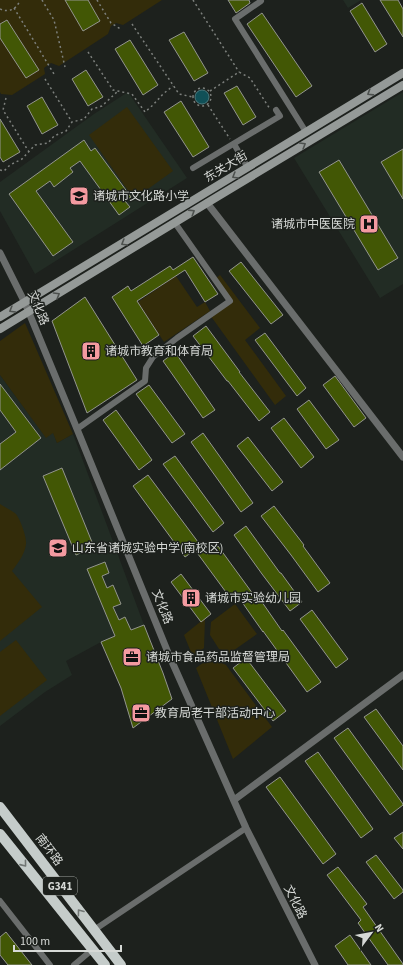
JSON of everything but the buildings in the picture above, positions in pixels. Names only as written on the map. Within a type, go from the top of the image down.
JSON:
[{"type":"highway","name":"南环路","points":[[0,807],[121,965]]},
{"type":"highway","name":"G341","points":[[0,834],[105,965]]},
{"type":"main road","name":"东关大街","points":[[0,317],[403,73]]},
{"type":"main road","name":"东关大街","points":[[0,329],[403,85]]},
{"type":"street","points":[[260,0],[261,1],[235,19],[306,132]]},
{"type":"street","points":[[193,168],[280,116],[276,110]]},
{"type":"street","points":[[234,144],[248,168]]},
{"type":"street","points":[[207,203],[403,457]]},
{"type":"street","points":[[77,429],[145,381],[146,368],[153,357],[177,338],[230,301],[175,223]]},
{"type":"street","name":"文化路","points":[[0,253],[25,303],[169,655],[246,828],[315,965]]},
{"type":"street","points":[[234,800],[403,675]]},
{"type":"street","points":[[94,930],[246,828]]},
{"type":"street","points":[[0,901],[50,965]]},
{"type":"street","points":[[74,965],[93,949]]},
{"type":"path","points":[[0,10],[9,11],[17,6],[20,0]]},
{"type":"path","points":[[42,0],[54,20],[65,67]]},
{"type":"path","points":[[97,0],[111,24],[122,30]]},
{"type":"path","points":[[193,0],[239,72],[250,78],[276,118]]},
{"type":"path","points":[[14,8],[54,74]]},
{"type":"path","points":[[132,24],[179,94],[193,97]]},
{"type":"path","points":[[88,52],[113,90],[132,94],[146,112],[163,94],[174,86]]},
{"type":"path","points":[[210,91],[239,72]]},
{"type":"path","points":[[45,79],[72,122]]},
{"type":"path","points":[[201,88],[210,91],[211,100],[208,105],[202,107],[194,103],[193,97],[195,91],[201,88]]},
{"type":"path","points":[[0,170],[4,171],[22,159],[35,145],[48,143],[54,136],[66,131],[72,122],[84,119],[92,109],[102,106],[118,91]]},
{"type":"path","points":[[6,98],[3,110],[29,152]]},
{"type":"path","points":[[208,105],[234,144]]},
{"type":"shaded area","points":[[0,0],[162,0],[123,25],[116,23],[111,26],[108,34],[59,66],[51,63],[44,68],[45,74],[12,95],[1,94],[0,92]]},
{"type":"shaded area","points":[[343,0],[361,0],[348,8]]},
{"type":"shaded area","name":"诸城市文化路小学","points":[[128,92],[187,178],[35,274],[0,211],[0,182],[94,114]]},
{"type":"shaded area","name":"诸城市中医医院","points":[[403,92],[403,284],[380,298],[294,158]]},
{"type":"shaded area","points":[[127,107],[173,171],[134,199],[89,135]]},
{"type":"shaded area","points":[[220,275],[260,328],[245,340],[286,396],[275,405],[210,315],[230,301],[215,279]]},
{"type":"shaded area","points":[[176,276],[197,307],[205,302],[210,311],[164,342],[138,302]]},
{"type":"shaded area","points":[[25,323],[73,434],[57,443],[53,433],[46,438],[0,375],[0,341]]},
{"type":"shaded area","name":"山东省诸城实验中学(南校区)","points":[[0,375],[46,437],[53,432],[57,443],[73,434],[144,625],[101,642],[66,661],[72,675],[45,692],[0,726]]},
{"type":"shaded area","points":[[0,504],[16,514],[25,537],[26,544],[24,551],[12,571],[42,607],[0,641]]},
{"type":"shaded area","points":[[235,604],[257,634],[230,653],[219,649],[210,635],[211,622]]},
{"type":"shaded area","points":[[205,618],[204,648],[193,657],[184,635]]},
{"type":"shaded area","points":[[16,640],[47,680],[0,716],[0,652]]},
{"type":"shaded area","points":[[211,657],[226,665],[272,727],[233,759],[196,668]]},
{"type":"water","points":[[202,90],[207,92],[209,97],[207,102],[202,104],[197,102],[195,97],[197,92]]},
{"type":"place","name":"诸城市文化路小学","points":[[79,196]]},
{"type":"place","name":"诸城市中医医院","points":[[369,224]]},
{"type":"place","name":"诸城市教育和体育局","points":[[91,351]]},
{"type":"place","name":"山东省诸城实验中学(南校区)","points":[[58,548]]},
{"type":"place","name":"诸城市实验幼儿园","points":[[191,598]]},
{"type":"place","name":"诸城市食品药品监督管理局","points":[[132,657]]},
{"type":"place","name":"教育局老干部活动中心","points":[[141,713]]}]
